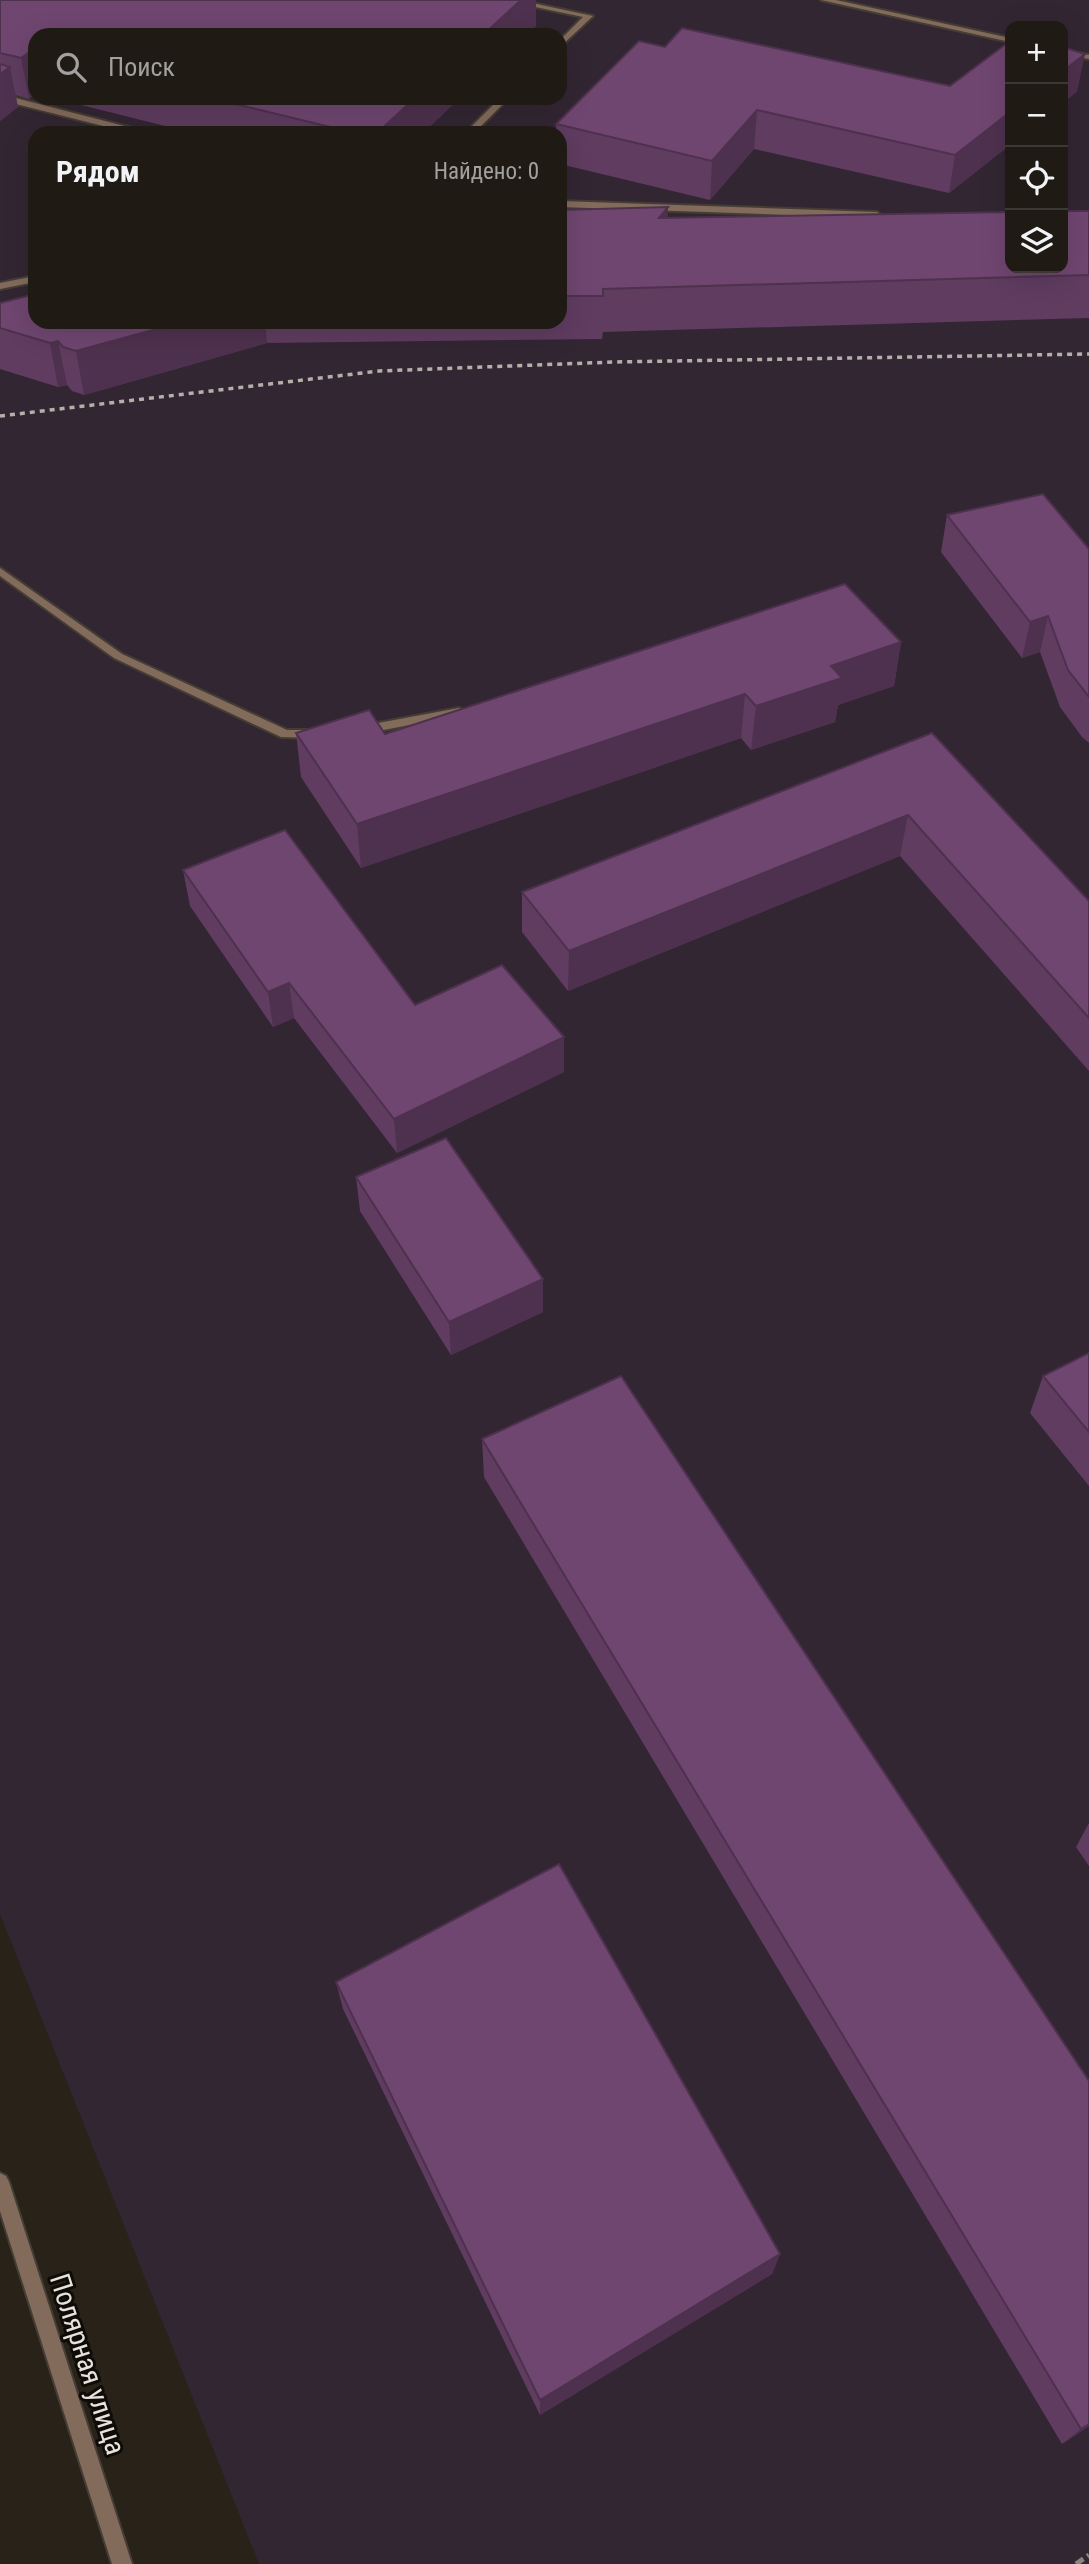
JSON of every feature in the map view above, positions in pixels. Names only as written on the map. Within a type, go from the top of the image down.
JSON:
[{"type":"street","points":[[506,0],[589,16],[567,38]]},
{"type":"street","points":[[825,0],[1005,39]]},
{"type":"street","points":[[1068,53],[1089,57]]},
{"type":"street","points":[[0,97],[28,104]]},
{"type":"street","points":[[31,105],[114,126]]},
{"type":"street","points":[[476,126],[498,105]]},
{"type":"street","points":[[567,204],[887,216]]},
{"type":"street","points":[[0,286],[28,280]]},
{"type":"street","points":[[0,571],[118,656],[285,734],[324,734]]},
{"type":"street","points":[[351,732],[471,708]]},
{"type":"street","name":"Полярная улица","points":[[0,2182],[122,2564]]},
{"type":"path","points":[[1076,2564],[1089,2555]]},
{"type":"shaded area","points":[[0,0],[1089,0],[1089,2564],[259,2564],[0,1914]]},
{"type":"building","points":[[0,0],[521,0],[491,28],[28,28],[28,53],[21,58],[0,53]]},
{"type":"building","points":[[682,28],[950,86],[1005,45],[1005,116],[955,155],[757,110],[712,161],[556,124],[639,41],[665,47]]},
{"type":"building","points":[[1068,49],[1085,54],[1068,67]]},
{"type":"building","points":[[0,64],[10,67],[0,74]]},
{"type":"building","points":[[240,105],[407,105],[385,126],[326,126]]},
{"type":"building","points":[[668,207],[659,218],[1005,212],[1005,273],[1068,273],[1068,211],[1089,211],[1089,275],[603,289],[603,296],[567,296],[567,210]]},
{"type":"building","points":[[28,296],[28,329],[156,329],[76,351],[63,347],[58,341],[50,343],[0,328],[0,303]]},
{"type":"building","points":[[1043,494],[1089,549],[1089,697],[1068,670],[1048,616],[1030,622],[947,515]]},
{"type":"building","points":[[845,584],[901,642],[831,666],[842,678],[756,706],[745,694],[357,824],[296,733],[369,710],[385,734]]},
{"type":"building","points":[[932,733],[1089,901],[1089,1018],[908,815],[569,951],[522,892]]},
{"type":"building","points":[[285,830],[415,1005],[502,965],[564,1037],[394,1119],[289,983],[268,992],[183,870]]},
{"type":"building","points":[[446,1138],[543,1279],[449,1322],[356,1177]]},
{"type":"building","points":[[1089,1353],[1089,1432],[1043,1376]]},
{"type":"building","points":[[621,1376],[1089,2081],[1089,2424],[1081,2429],[482,1439]]},
{"type":"building","points":[[559,1864],[780,2254],[540,2400],[336,1982]]},
{"type":"railway","points":[[0,416],[379,371],[614,362],[1089,354]]}]
